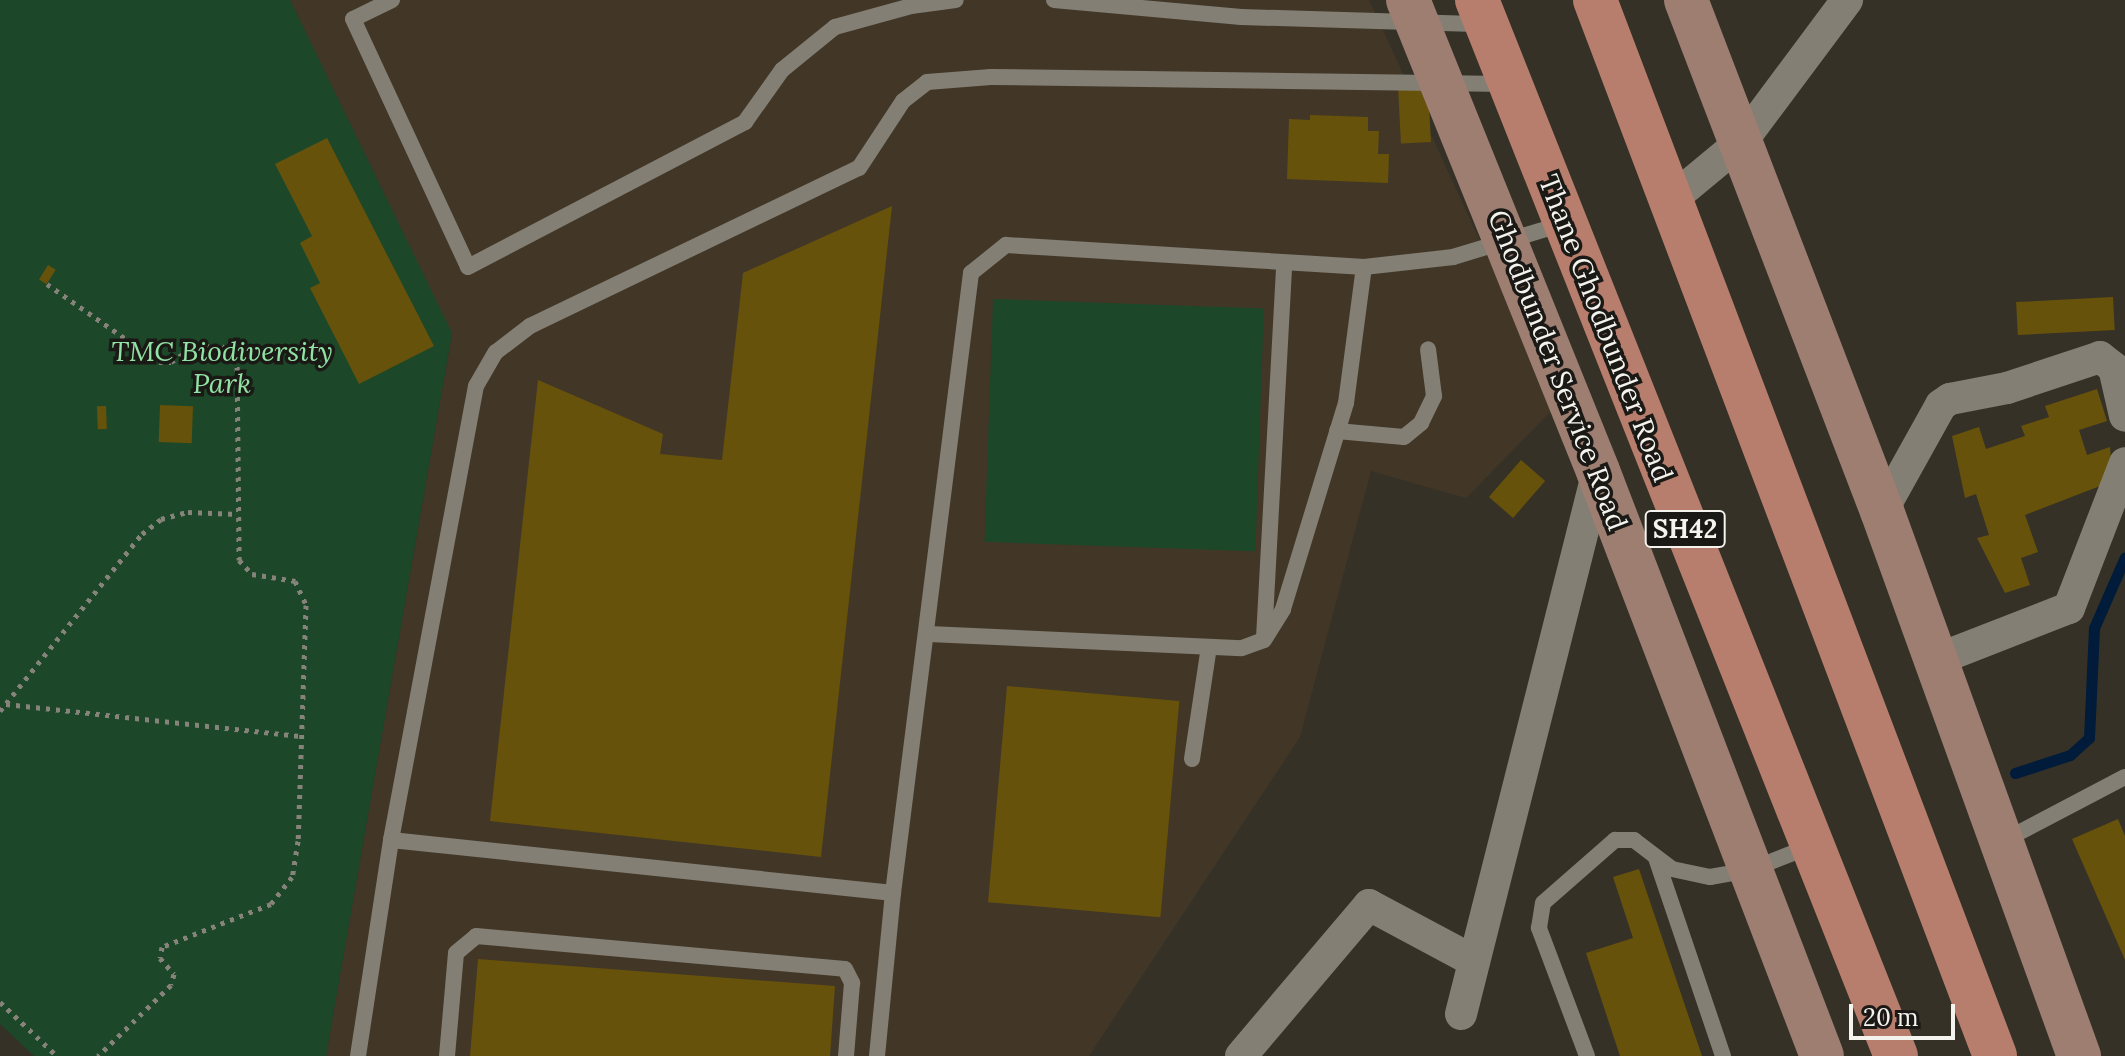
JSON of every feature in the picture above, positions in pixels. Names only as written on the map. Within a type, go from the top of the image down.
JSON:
[{"type":"main road","points":[[1595,0],[1995,1056]]},
{"type":"main road","name":"Thane Ghodbunder Road","points":[[1483,12],[1513,84],[1563,224],[1896,1056]]},
{"type":"street","points":[[1686,0],[1882,511],[1933,661],[2079,1056]]},
{"type":"street","points":[[1671,200],[1742,141],[1847,0]]},
{"type":"street","name":"Ghodbunder Service Road","points":[[1415,13],[1598,471],[1822,1056]]},
{"type":"street","points":[[1882,511],[1941,405],[1950,399],[2007,388],[2100,357],[2114,368],[2125,416]]},
{"type":"street","points":[[1933,661],[2069,608],[2125,463]]},
{"type":"street","points":[[1461,1014],[1598,471]]},
{"type":"street","points":[[1241,1056],[1369,905],[1474,961]]},
{"type":"lane","points":[[392,0],[353,19],[468,267],[745,122],[782,70],[835,27],[911,6],[956,0]]},
{"type":"lane","points":[[1054,0],[1241,17],[1483,12]]},
{"type":"lane","points":[[358,1056],[391,840],[476,386],[496,352],[530,326],[859,168],[903,101],[927,82],[991,77],[1513,84]]},
{"type":"lane","points":[[877,1056],[893,893],[929,634],[971,273],[1006,245],[1284,266],[1364,267],[1453,257],[1563,224]]},
{"type":"lane","points":[[1264,640],[1284,266]]},
{"type":"lane","points":[[929,634],[1242,648],[1264,640],[1283,609],[1337,431],[1364,267]]},
{"type":"lane","points":[[1337,431],[1404,437],[1421,423],[1434,396],[1428,349]]},
{"type":"lane","points":[[1192,759],[1209,647]]},
{"type":"lane","points":[[2000,842],[2125,777]]},
{"type":"lane","points":[[391,840],[893,893]]},
{"type":"lane","points":[[1587,1056],[1539,928],[1543,903],[1615,840],[1634,840],[1672,869],[1710,877],[1750,870],[1812,845]]},
{"type":"lane","points":[[1656,857],[1723,1056]]},
{"type":"lane","points":[[447,1056],[456,953],[476,936],[845,969],[852,983],[846,1056]]},
{"type":"path","points":[[47,284],[159,362],[171,362],[195,346],[222,346],[237,357],[237,550],[244,568],[295,581],[304,596],[297,859],[283,892],[271,904],[162,947],[160,958],[174,974],[171,985],[98,1056]]},
{"type":"path","points":[[0,711],[142,534],[161,519],[188,512],[238,514]]},
{"type":"path","points":[[6,704],[302,736]]},
{"type":"path","points":[[0,1002],[57,1056]]},
{"type":"shaded area","points":[[290,0],[1369,0],[1556,406],[1466,498],[1371,471],[1300,737],[1089,1056],[326,1056],[452,334]]},
{"type":"green space","name":"TMC Biodiversity Park","points":[[0,0],[290,0],[452,333],[326,1056],[34,1056],[0,1024]]},
{"type":"green space","points":[[993,299],[1264,308],[1255,551],[985,542]]},
{"type":"building","points":[[1428,86],[1431,142],[1401,143],[1398,88]]},
{"type":"building","points":[[1310,115],[1368,117],[1368,131],[1379,131],[1378,154],[1389,154],[1388,183],[1287,179],[1289,119],[1310,120]]},
{"type":"building","points":[[327,138],[434,346],[359,384],[310,288],[320,283],[300,243],[312,236],[275,164]]},
{"type":"building","points":[[892,206],[821,857],[490,821],[538,380],[663,434],[660,454],[722,460],[743,273]]},
{"type":"building","points":[[48,265],[56,270],[47,284],[39,279]]},
{"type":"building","points":[[2113,297],[2115,330],[2018,335],[2016,302]]},
{"type":"building","points":[[2097,389],[2107,421],[2079,430],[2087,455],[2110,447],[2113,481],[2025,515],[2038,552],[2021,558],[2030,585],[2005,593],[1977,538],[1989,535],[1976,494],[1965,498],[1952,436],[1979,427],[1986,449],[2025,436],[2021,426],[2049,417],[2045,406]]},
{"type":"building","points":[[160,405],[193,406],[192,443],[159,442]]},
{"type":"building","points":[[97,406],[106,406],[107,429],[98,429]]},
{"type":"building","points":[[1521,460],[1545,481],[1513,518],[1489,497]]},
{"type":"building","points":[[1007,686],[1179,701],[1160,917],[988,902]]},
{"type":"building","points":[[2118,819],[2125,836],[2125,960],[2072,839]]},
{"type":"building","points":[[1639,869],[1702,1056],[1620,1056],[1586,953],[1633,938],[1613,877]]},
{"type":"building","points":[[478,959],[835,986],[830,1056],[470,1056]]},
{"type":"waterway","points":[[2015,773],[2070,755],[2089,738],[2094,628],[2125,557]]}]
